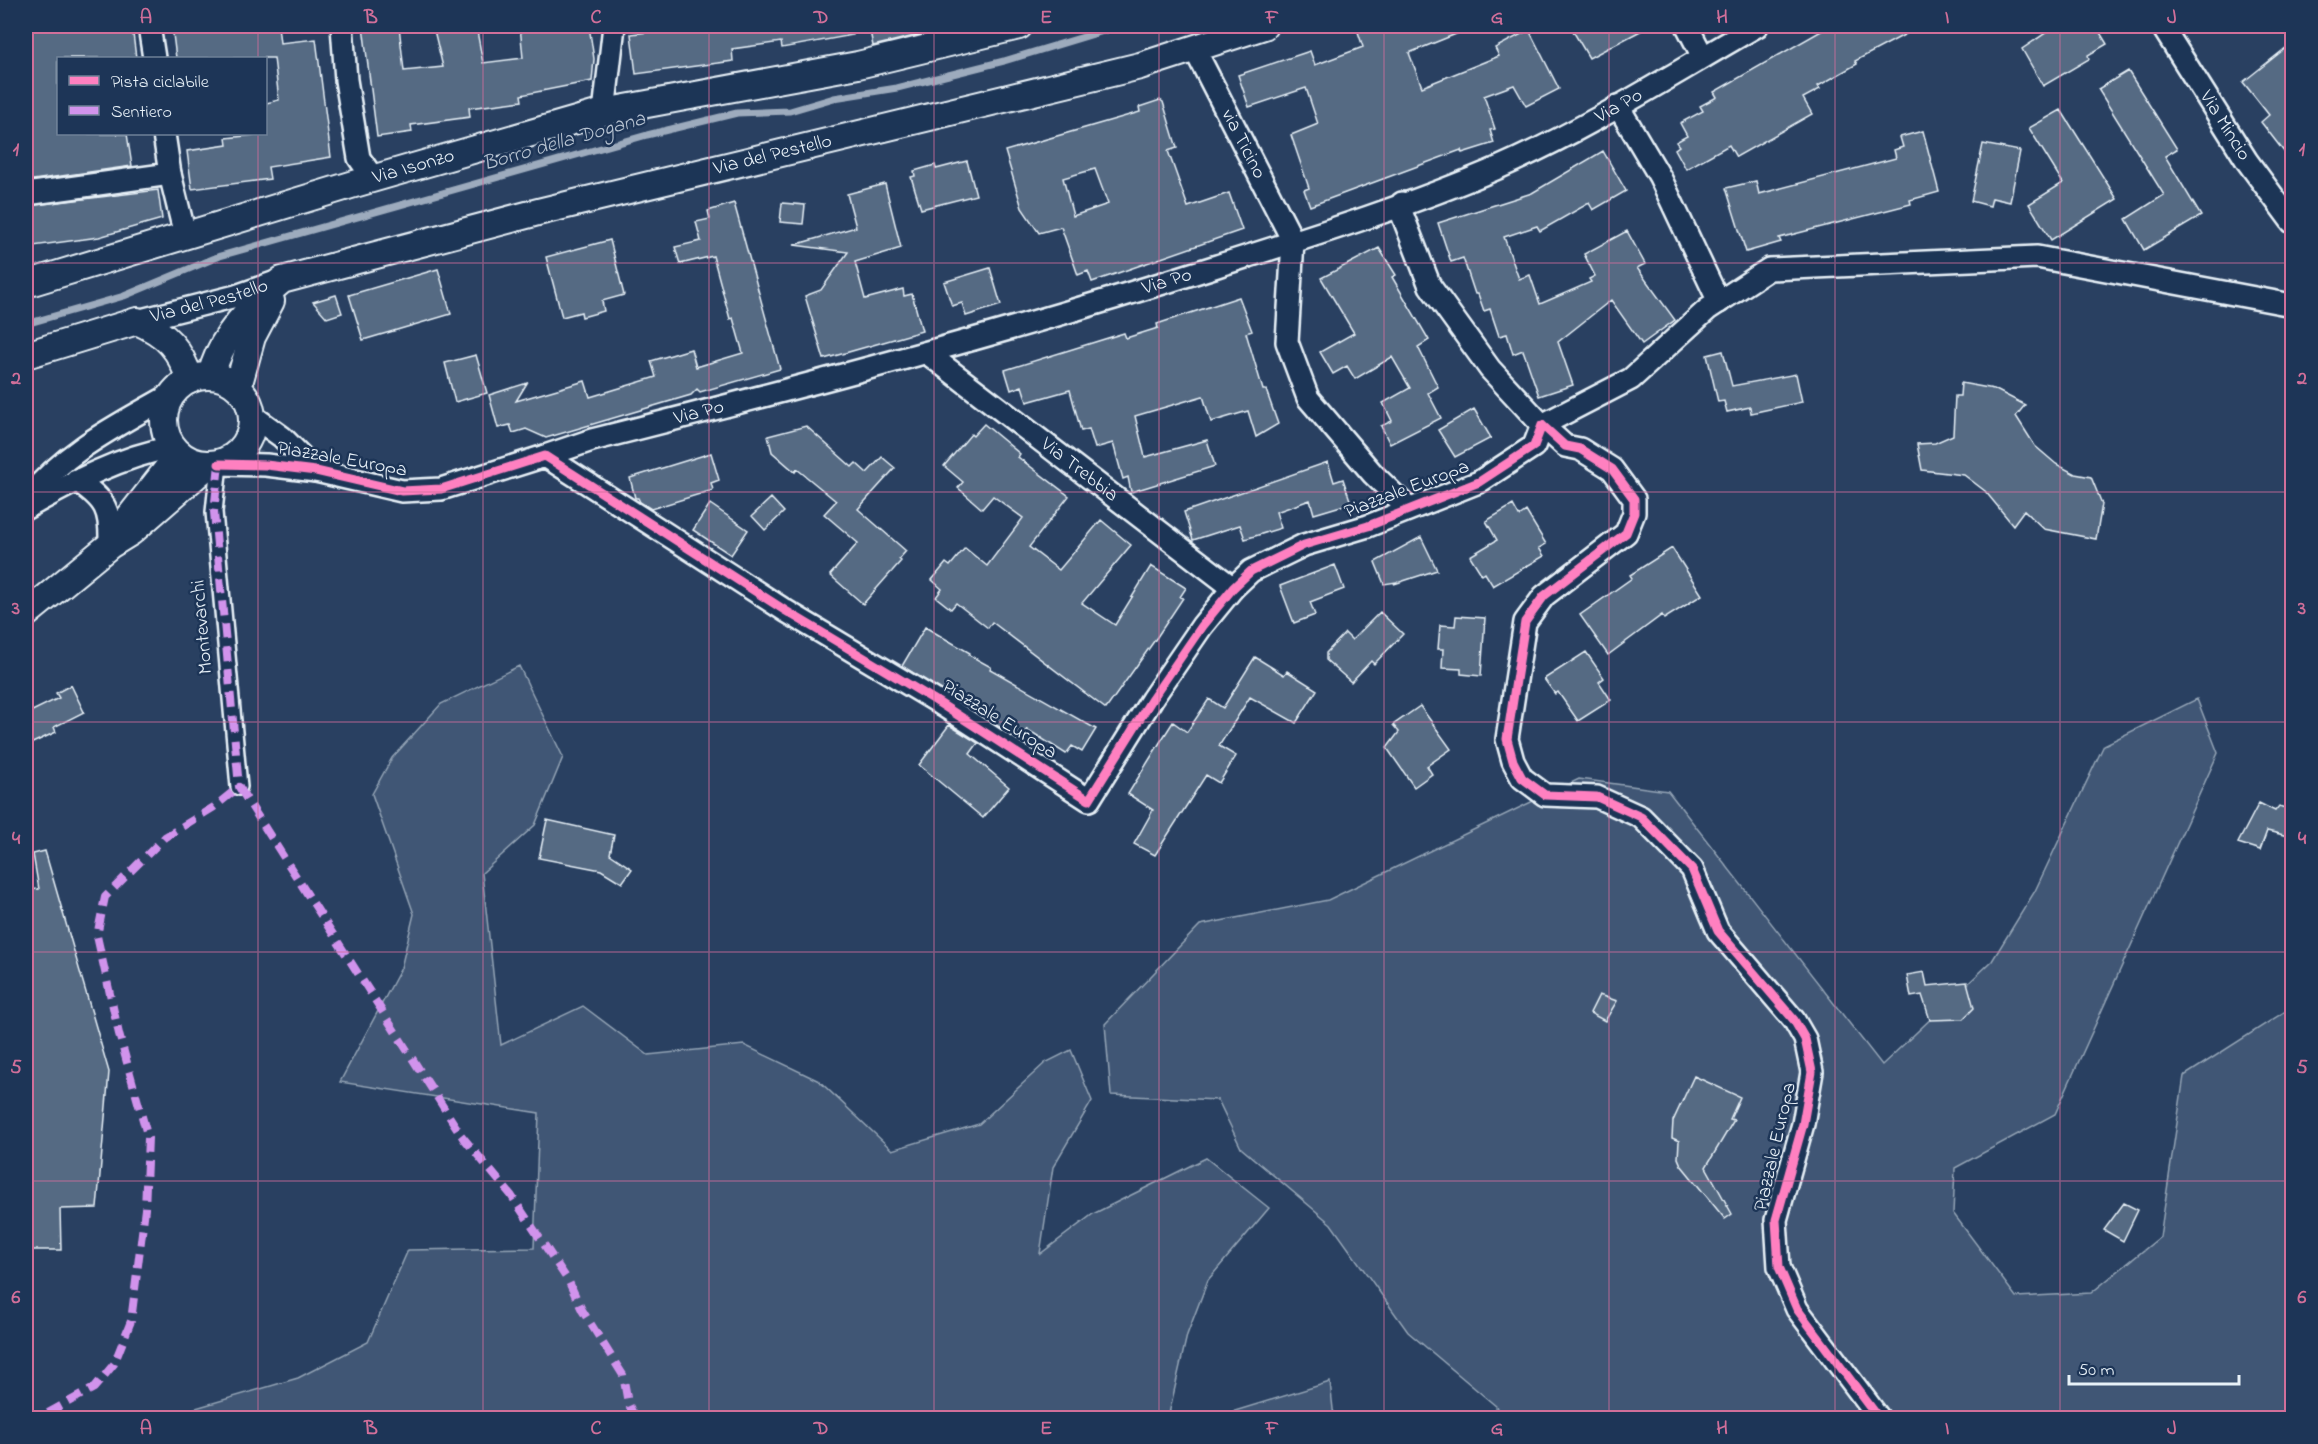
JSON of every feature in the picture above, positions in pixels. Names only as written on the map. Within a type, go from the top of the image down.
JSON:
[{"type":"street","points":[[149,26],[154,57]]},
{"type":"street","points":[[342,26],[346,80],[359,158],[373,178]]},
{"type":"street","points":[[604,112],[614,26]]},
{"type":"street","name":"Via Isonzo","points":[[26,284],[373,178],[604,112],[858,65],[1019,26]]},
{"type":"street","name":"Via del Pestello","points":[[26,355],[137,321],[236,296],[282,280],[538,212],[1128,69],[1264,26]]},
{"type":"street","points":[[1687,26],[1703,57]]},
{"type":"street","name":"Via Po","points":[[545,456],[592,440],[927,353],[1096,304],[1293,242],[1501,166],[1618,106],[1757,26]]},
{"type":"street","name":"Via Mincio","points":[[2162,26],[2247,161],[2292,222]]},
{"type":"street","name":"via Ticino","points":[[1194,48],[1293,242]]},
{"type":"street","points":[[1618,106],[1660,177],[1719,302]]},
{"type":"street","points":[[164,135],[170,174],[185,235]]},
{"type":"street","points":[[26,194],[170,174]]},
{"type":"street","points":[[1402,203],[1402,214],[1430,286],[1490,369],[1542,425],[1631,379],[1719,302],[1769,269],[2037,257],[2292,305]]},
{"type":"street","points":[[1293,242],[1287,342],[1308,398],[1373,474],[1409,509]]},
{"type":"street","name":"Via del Pestello","points":[[137,321],[158,331],[173,343],[183,358],[191,383],[214,362],[256,300],[282,280]]},
{"type":"street","name":"Via del Pestello","points":[[238,387],[252,337],[282,280]]},
{"type":"street","name":"Via Trebbia","points":[[927,353],[1233,588]]},
{"type":"street","points":[[26,499],[49,472],[94,438],[191,383],[230,381],[238,387],[250,405],[253,416],[248,441],[231,459],[214,464],[198,464],[176,450],[166,435],[164,421],[191,383]]},
{"type":"street","name":"Piazzale Europa","points":[[253,416],[282,437],[316,471]]},
{"type":"street","name":"Piazzale Europa","points":[[214,464],[266,465],[316,471],[402,491],[441,489],[545,456],[786,611],[933,699],[1089,800],[1152,699],[1233,588],[1251,571],[1304,545],[1368,526],[1479,483],[1534,446],[1542,425],[1565,446],[1580,449],[1612,469],[1634,499],[1634,513],[1621,538],[1544,596],[1525,622],[1508,739],[1513,761],[1522,777],[1545,795],[1598,797],[1641,817],[1692,869],[1718,932],[1794,1020],[1805,1039],[1812,1072],[1803,1124],[1776,1220],[1779,1267],[1797,1309],[1879,1419]]},
{"type":"street","points":[[26,508],[76,480],[140,453],[176,450]]},
{"type":"street","points":[[110,545],[176,450]]},
{"type":"street","points":[[26,614],[214,464]]},
{"type":"street","name":"Montevarchi","points":[[214,464],[214,512],[239,787]]},
{"type":"street","points":[[76,480],[98,496],[108,511],[110,545]]},
{"type":"shaded area","points":[[519,666],[563,757],[535,825],[482,873],[501,1045],[583,1006],[648,1055],[744,1045],[819,1081],[892,1150],[979,1124],[1045,1063],[1071,1050],[1092,1101],[1053,1167],[1040,1254],[1093,1214],[1206,1158],[1269,1208],[1208,1280],[1187,1335],[1168,1418],[162,1418],[298,1378],[368,1342],[408,1250],[534,1248],[539,1113],[340,1082],[401,968],[414,914],[372,794],[392,758],[441,704]]},
{"type":"shaded area","points":[[2197,699],[2218,753],[2055,1114],[1955,1168],[1953,1213],[2016,1297],[2091,1293],[2160,1237],[2184,1076],[2292,1007],[2292,1418],[1485,1418],[1497,1407],[1408,1332],[1331,1224],[1241,1148],[1218,1100],[1111,1095],[1105,1024],[1200,925],[1328,900],[1579,779],[1668,791],[1882,1065],[1992,961],[2035,891],[2104,745]]},
{"type":"shaded area","points":[[1330,1382],[1334,1418],[1212,1418]]},
{"type":"building","points":[[26,26],[132,26],[136,57],[57,57],[57,135],[127,135],[132,166],[26,181]]},
{"type":"building","points":[[172,26],[278,26],[280,43],[316,39],[331,157],[268,167],[270,179],[192,189],[187,151],[227,145],[226,138],[267,135],[267,103],[279,100],[274,58],[176,57]]},
{"type":"building","points":[[363,26],[399,26],[404,71],[443,67],[433,26],[476,26],[483,63],[523,58],[520,26],[589,26],[594,59],[592,81],[521,95],[522,101],[469,108],[470,117],[411,125],[412,132],[377,137]]},
{"type":"building","points":[[683,26],[852,26],[853,35],[782,48],[781,42],[732,49],[733,61],[636,74],[631,34],[683,28]]},
{"type":"building","points":[[869,26],[934,26],[935,31],[873,46]]},
{"type":"building","points":[[1376,26],[1476,26],[1409,53],[1422,87],[1499,56],[1495,48],[1529,30],[1559,89],[1526,106],[1514,85],[1484,96],[1495,129],[1490,130],[1494,143],[1462,153],[1461,150],[1310,206],[1304,190],[1309,188],[1291,135],[1318,124],[1306,88],[1249,107],[1238,75],[1310,51],[1315,65],[1363,47],[1358,32]]},
{"type":"building","points":[[1570,26],[1650,26],[1589,58]]},
{"type":"building","points":[[1830,26],[1921,26],[1855,61],[1857,64],[1818,86],[1820,89],[1803,98],[1812,114],[1736,157],[1729,145],[1686,169],[1675,149],[1679,146],[1676,142],[1687,136],[1680,123],[1703,111],[1700,106],[1717,97],[1714,92]]},
{"type":"building","points":[[2056,26],[2096,26],[2107,44],[2088,55],[2089,59],[2043,86],[2022,49]]},
{"type":"building","points":[[2292,43],[2292,88],[2284,95],[2292,106],[2292,162],[2261,122],[2269,115],[2243,82]]},
{"type":"building","points":[[2128,71],[2177,149],[2165,156],[2201,216],[2144,250],[2126,219],[2164,195],[2098,89]]},
{"type":"building","points":[[1160,100],[1163,102],[1177,148],[1168,151],[1188,207],[1229,193],[1242,230],[1092,282],[1088,271],[1078,275],[1061,227],[1039,233],[1022,208],[1005,151],[1140,112],[1139,107]],"holes":[[[1095,169],[1108,204],[1073,216],[1063,178]]]},
{"type":"building","points":[[2061,110],[2117,199],[2051,240],[2029,204],[2063,183],[2029,128]]},
{"type":"building","points":[[1923,131],[1939,192],[1910,200],[1911,204],[1779,238],[1781,242],[1746,252],[1726,188],[1756,181],[1759,194],[1896,158],[1894,150],[1903,147],[1900,137]]},
{"type":"building","points":[[1983,144],[2020,151],[2010,202],[1992,198],[1990,206],[1971,201]]},
{"type":"building","points":[[1603,151],[1626,191],[1593,210],[1589,203],[1540,231],[1537,226],[1504,237],[1519,279],[1530,275],[1540,304],[1591,282],[1589,279],[1595,276],[1584,254],[1627,231],[1645,264],[1637,268],[1675,320],[1642,344],[1611,300],[1558,342],[1573,385],[1539,396],[1523,350],[1513,354],[1507,334],[1499,336],[1490,309],[1484,311],[1478,294],[1475,294],[1463,258],[1451,262],[1438,223],[1532,193]]},
{"type":"building","points":[[967,161],[976,195],[921,209],[911,177],[915,176],[914,171],[935,165],[936,169]]},
{"type":"building","points":[[885,184],[901,248],[855,262],[865,299],[903,289],[904,296],[912,294],[922,331],[824,359],[805,296],[821,290],[848,252],[794,245],[856,227],[847,194]]},
{"type":"building","points":[[158,190],[162,219],[99,237],[26,247],[26,206]]},
{"type":"building","points":[[734,203],[780,369],[700,392],[697,389],[691,395],[546,438],[526,429],[513,433],[510,425],[498,428],[489,395],[527,383],[516,401],[585,381],[590,397],[656,377],[651,361],[691,349],[696,367],[743,353],[733,318],[730,319],[713,256],[680,264],[675,247],[701,241],[696,222],[710,219],[708,211]]},
{"type":"building","points":[[782,203],[805,205],[803,224],[780,222]]},
{"type":"building","points":[[610,240],[624,295],[602,301],[604,311],[582,317],[581,312],[562,317],[546,257]]},
{"type":"building","points":[[1379,248],[1396,275],[1392,277],[1429,340],[1418,347],[1438,387],[1428,393],[1441,418],[1390,444],[1381,426],[1392,421],[1383,403],[1410,388],[1392,357],[1355,379],[1347,366],[1333,374],[1320,352],[1354,333],[1321,278]]},
{"type":"building","points":[[990,268],[1001,305],[966,316],[962,303],[952,306],[944,282]]},
{"type":"building","points":[[438,269],[451,314],[363,340],[349,295]]},
{"type":"building","points":[[336,295],[342,313],[327,318],[313,302]]},
{"type":"building","points":[[1239,297],[1252,331],[1246,333],[1263,390],[1266,390],[1278,424],[1256,437],[1248,411],[1211,422],[1203,396],[1135,416],[1145,457],[1207,440],[1215,466],[1131,492],[1128,477],[1123,479],[1113,443],[1095,448],[1089,429],[1081,431],[1070,390],[1027,402],[1022,386],[1011,390],[1005,370],[1124,333],[1126,338],[1158,328],[1157,324]]},
{"type":"building","points":[[1723,351],[1732,386],[1796,374],[1802,402],[1751,413],[1750,407],[1727,412],[1724,401],[1718,402],[1707,355]]},
{"type":"building","points":[[476,355],[487,393],[455,402],[445,363]]},
{"type":"building","points":[[1961,383],[1994,389],[2025,405],[2016,416],[2035,446],[2056,464],[2075,474],[2091,477],[2102,504],[2096,539],[2044,529],[2024,510],[2013,525],[1985,491],[1964,475],[1922,470],[1917,444],[1935,443],[1953,435],[1955,396],[1960,396]]},
{"type":"building","points":[[1474,409],[1491,438],[1455,457],[1438,430]]},
{"type":"building","points":[[984,424],[1020,454],[1018,457],[1069,496],[1029,547],[1059,570],[1101,520],[1131,545],[1082,603],[1115,625],[1151,566],[1186,588],[1180,597],[1183,598],[1106,709],[992,622],[988,628],[956,603],[951,609],[936,597],[942,589],[932,580],[946,563],[950,566],[965,548],[987,566],[1023,518],[993,496],[982,509],[958,488],[963,482],[944,466],[971,434],[973,436]]},
{"type":"building","points":[[806,426],[852,467],[856,463],[867,473],[882,457],[895,468],[858,509],[906,551],[899,559],[901,561],[863,604],[830,575],[858,543],[824,514],[836,501],[797,469],[795,472],[772,452],[768,436]]},
{"type":"building","points":[[711,453],[719,480],[711,483],[713,490],[651,509],[635,498],[630,478]]},
{"type":"building","points":[[1328,462],[1334,482],[1343,479],[1351,503],[1314,514],[1310,500],[1276,512],[1281,528],[1245,539],[1240,525],[1193,540],[1184,512]]},
{"type":"building","points":[[771,498],[784,512],[765,530],[752,516]]},
{"type":"building","points":[[710,504],[748,530],[731,555],[693,530]]},
{"type":"building","points":[[1513,505],[1519,516],[1526,511],[1546,544],[1539,548],[1544,556],[1493,586],[1485,573],[1482,575],[1470,556],[1497,540],[1486,521]]},
{"type":"building","points":[[1421,537],[1437,570],[1394,584],[1396,582],[1384,584],[1375,562]]},
{"type":"building","points":[[1672,548],[1702,595],[1664,619],[1662,615],[1608,655],[1580,615],[1632,578],[1630,575]]},
{"type":"building","points":[[1335,565],[1344,589],[1310,602],[1315,615],[1294,623],[1280,586]]},
{"type":"building","points":[[1380,612],[1403,634],[1374,664],[1371,661],[1351,682],[1326,660],[1326,653],[1345,633],[1352,640]]},
{"type":"building","points":[[1456,616],[1485,618],[1481,676],[1461,674],[1461,669],[1442,668],[1443,649],[1438,649],[1440,625],[1455,626]]},
{"type":"building","points":[[925,627],[970,653],[969,655],[991,667],[990,669],[1096,729],[1082,752],[1072,746],[1066,754],[1027,729],[1020,740],[902,666]]},
{"type":"building","points":[[1586,652],[1604,678],[1599,682],[1611,700],[1578,721],[1558,692],[1555,694],[1544,679]]},
{"type":"building","points":[[1255,657],[1284,675],[1287,671],[1317,690],[1296,723],[1250,697],[1219,746],[1236,756],[1219,783],[1206,775],[1155,855],[1134,844],[1153,810],[1128,794],[1173,722],[1187,732],[1209,699],[1223,708]]},
{"type":"building","points":[[71,685],[84,712],[54,727],[56,732],[26,746],[26,714],[59,698],[56,693]]},
{"type":"building","points":[[1420,706],[1451,749],[1427,766],[1432,774],[1414,787],[1387,748],[1399,732],[1393,725]]},
{"type":"building","points":[[949,725],[978,743],[970,754],[1009,787],[983,818],[919,765]]},
{"type":"building","points":[[2259,803],[2275,811],[2279,806],[2292,810],[2292,837],[2267,831],[2260,850],[2238,843]]},
{"type":"building","points":[[547,820],[614,835],[610,854],[632,869],[622,883],[601,870],[539,858]]},
{"type":"building","points":[[45,851],[109,1072],[97,1208],[60,1209],[61,1250],[26,1250],[26,890],[39,889],[33,854]]},
{"type":"building","points":[[1924,972],[1927,986],[1967,982],[1974,1008],[1963,1019],[1930,1020],[1922,995],[1911,997],[1907,975]]},
{"type":"building","points":[[1599,995],[1617,1001],[1605,1021],[1590,1013]]},
{"type":"building","points":[[1694,1076],[1740,1097],[1730,1119],[1734,1120],[1706,1167],[1732,1214],[1725,1219],[1681,1165],[1678,1158],[1679,1141],[1672,1138],[1673,1121]]},
{"type":"building","points":[[2124,1203],[2138,1210],[2123,1241],[2104,1230]]},
{"type":"waterway","name":"Borro della Dogana","points":[[26,324],[124,296],[220,256],[647,135],[737,113],[790,111],[834,98],[897,88],[1004,61],[1120,26]]},
{"type":"marked path","points":[[219,464],[214,512],[239,787],[242,791]]},
{"type":"marked path","points":[[48,1413],[94,1388],[114,1364],[131,1321],[145,1209],[148,1138],[119,1034],[97,936],[105,897],[165,837],[214,807],[239,787],[465,1141]]},
{"type":"marked path","points":[[461,1135],[511,1195],[569,1282],[582,1310],[623,1375],[628,1403],[635,1418]]},
{"type":"cycle path","points":[[219,464],[266,465],[316,471],[402,491],[441,489],[545,456],[786,611],[933,699],[1089,800],[1152,699],[1202,626],[1233,588],[1251,571],[1304,545],[1368,526],[1479,482],[1534,446],[1542,425],[1565,446],[1580,449],[1612,469],[1634,499],[1634,513],[1626,533],[1544,596],[1525,622],[1507,739],[1513,761],[1522,778],[1545,795],[1597,797],[1641,817],[1692,869],[1718,931],[1794,1020],[1805,1039],[1812,1072],[1803,1124],[1776,1220],[1779,1267],[1797,1309],[1879,1418]]}]
